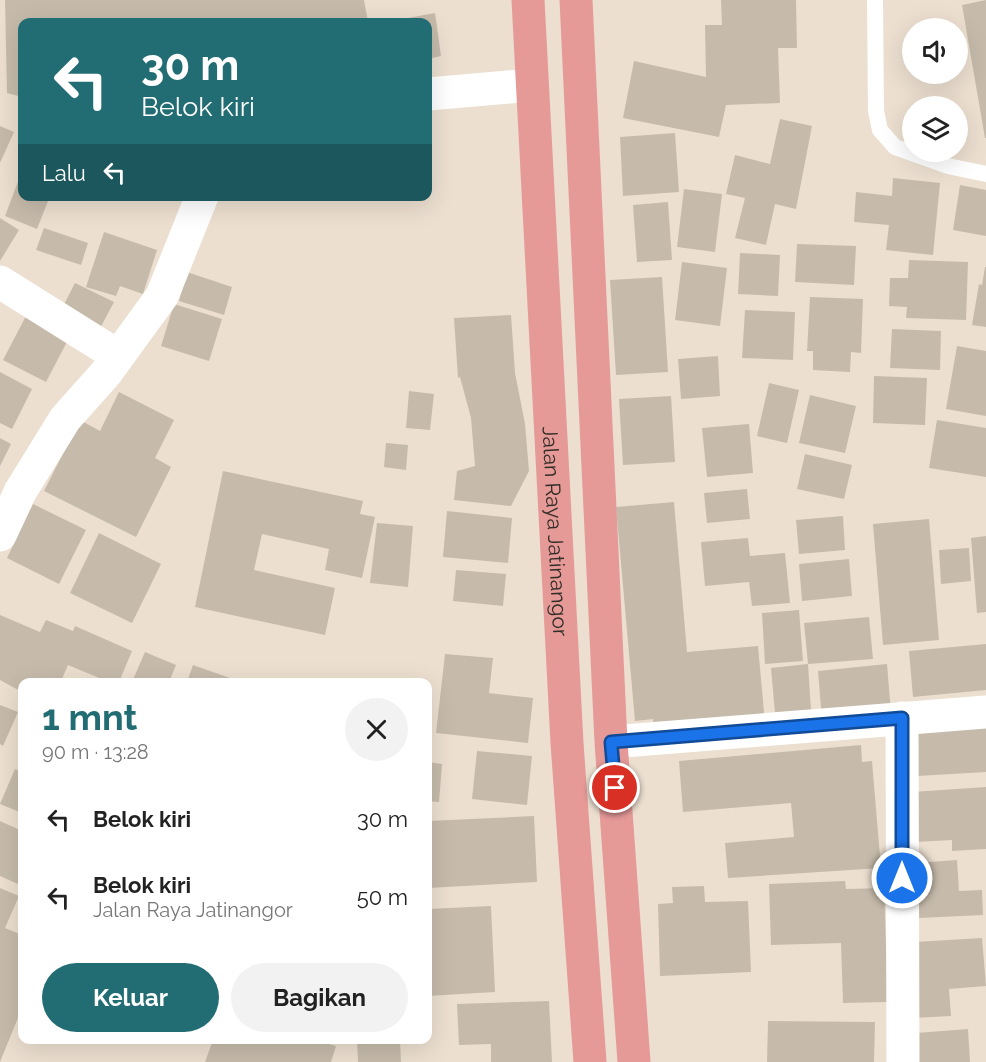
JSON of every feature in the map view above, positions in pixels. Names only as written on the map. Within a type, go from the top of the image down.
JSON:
[{"type":"highway","name":"Jalan Raya Jatinangor","points":[[528,0],[567,743],[590,1062]]},
{"type":"highway","points":[[576,0],[611,742],[634,1062]]},
{"type":"street","points":[[432,94],[532,85]]},
{"type":"street","points":[[0,535],[20,492],[65,419],[118,356],[162,296],[200,201]]},
{"type":"street","points":[[0,282],[118,356]]},
{"type":"street","points":[[611,742],[986,712]]},
{"type":"street","points":[[902,718],[903,1062]]},
{"type":"lane","points":[[875,0],[876,111],[880,130],[895,147],[948,166],[986,174]]},
{"type":"building","points":[[5,0],[364,0],[367,18],[18,18],[18,96],[7,93]]},
{"type":"building","points":[[721,0],[796,0],[797,48],[778,48],[780,103],[726,105],[719,137],[623,118],[634,61],[706,77],[705,25],[722,25]]},
{"type":"building","points":[[986,0],[986,138],[968,40],[968,18],[964,18],[962,5]]},
{"type":"building","points":[[435,13],[441,56],[432,58],[432,18],[408,18]]},
{"type":"building","points":[[780,119],[812,126],[796,209],[775,204],[766,245],[735,238],[745,198],[726,194],[735,155],[770,164]]},
{"type":"building","points":[[0,126],[14,132],[0,163]]},
{"type":"building","points":[[675,133],[679,192],[623,196],[620,137]]},
{"type":"building","points":[[893,178],[940,183],[933,255],[886,250],[889,225],[854,222],[856,192],[892,196]]},
{"type":"building","points":[[18,182],[18,201],[48,201],[37,229],[5,216]]},
{"type":"building","points":[[960,185],[986,190],[986,236],[953,230]]},
{"type":"building","points":[[684,189],[722,194],[715,252],[677,247]]},
{"type":"building","points":[[668,202],[672,260],[637,262],[633,205]]},
{"type":"building","points":[[0,218],[19,230],[0,261]]},
{"type":"building","points":[[44,228],[88,243],[81,265],[36,250]]},
{"type":"building","points":[[104,232],[157,250],[143,294],[120,286],[116,296],[86,287]]},
{"type":"building","points":[[797,244],[856,246],[854,285],[795,282]]},
{"type":"building","points":[[740,253],[780,255],[778,296],[738,294]]},
{"type":"building","points":[[909,260],[968,262],[966,320],[906,318],[907,307],[889,306],[890,278],[908,278]]},
{"type":"building","points":[[682,262],[727,268],[720,326],[675,320]]},
{"type":"building","points":[[985,267],[986,327],[972,325],[979,284],[982,285]]},
{"type":"building","points":[[187,272],[232,287],[224,315],[179,301]]},
{"type":"building","points":[[662,277],[668,372],[616,375],[610,280]]},
{"type":"building","points":[[75,283],[114,302],[97,334],[59,314]]},
{"type":"building","points":[[810,297],[863,299],[861,353],[851,352],[850,372],[813,370],[813,351],[807,351]]},
{"type":"building","points":[[174,304],[222,319],[209,361],[161,346]]},
{"type":"building","points":[[745,310],[795,312],[793,360],[742,358]]},
{"type":"building","points":[[511,315],[515,373],[525,424],[529,471],[511,506],[454,500],[457,471],[475,466],[471,418],[460,377],[458,378],[454,318]]},
{"type":"building","points":[[26,316],[69,338],[46,382],[3,360]]},
{"type":"building","points":[[892,329],[941,331],[940,370],[890,368]]},
{"type":"building","points":[[957,346],[986,351],[986,416],[946,409]]},
{"type":"building","points":[[718,356],[720,396],[681,399],[678,359]]},
{"type":"building","points":[[0,372],[32,389],[12,429],[0,423]]},
{"type":"building","points":[[874,376],[927,378],[925,425],[873,423]]},
{"type":"building","points":[[769,383],[799,390],[787,443],[757,436]]},
{"type":"building","points":[[409,391],[434,394],[430,430],[406,428]]},
{"type":"building","points":[[119,392],[174,420],[155,458],[171,467],[136,537],[44,491],[80,420],[100,431]]},
{"type":"building","points":[[810,395],[856,406],[845,453],[799,443]]},
{"type":"building","points":[[671,396],[675,462],[623,465],[619,399]]},
{"type":"building","points":[[937,420],[986,428],[986,477],[929,468]]},
{"type":"building","points":[[749,424],[753,473],[707,477],[702,428]]},
{"type":"building","points":[[0,438],[11,444],[0,466]]},
{"type":"building","points":[[386,443],[408,445],[406,470],[384,467]]},
{"type":"building","points":[[805,454],[852,465],[844,499],[797,489]]},
{"type":"building","points":[[223,471],[363,501],[360,514],[375,517],[362,578],[325,570],[329,549],[262,534],[254,570],[335,588],[325,635],[195,607]]},
{"type":"building","points":[[747,489],[750,519],[707,523],[704,493]]},
{"type":"building","points":[[674,502],[687,652],[758,646],[765,723],[654,733],[653,719],[635,721],[616,507]]},
{"type":"building","points":[[33,504],[86,530],[59,584],[7,558]]},
{"type":"building","points":[[447,511],[512,518],[508,563],[443,557]]},
{"type":"building","points":[[843,516],[845,550],[799,554],[796,520]]},
{"type":"building","points":[[929,519],[939,640],[883,645],[873,524]]},
{"type":"building","points":[[377,523],[413,526],[408,587],[370,583]]},
{"type":"building","points":[[99,533],[161,564],[132,623],[70,593]]},
{"type":"building","points":[[986,536],[986,612],[977,613],[971,538]]},
{"type":"building","points":[[748,538],[750,556],[785,553],[790,603],[752,606],[749,582],[705,586],[701,542]]},
{"type":"building","points":[[969,548],[971,581],[941,584],[939,550]]},
{"type":"building","points":[[849,559],[852,596],[802,601],[799,564]]},
{"type":"building","points":[[456,570],[506,574],[503,606],[453,601]]},
{"type":"building","points":[[799,610],[803,661],[765,664],[762,613]]},
{"type":"building","points":[[0,615],[40,632],[46,620],[73,631],[75,626],[132,651],[121,678],[99,678],[68,665],[62,678],[18,678],[18,690],[0,680]]},
{"type":"building","points":[[869,617],[873,659],[808,664],[804,623]]},
{"type":"building","points":[[986,644],[986,690],[913,697],[909,651]]},
{"type":"building","points":[[145,652],[176,665],[171,678],[134,678]]},
{"type":"building","points":[[445,654],[493,658],[489,693],[533,698],[528,743],[436,733]]},
{"type":"building","points":[[808,664],[811,710],[775,713],[771,668]]},
{"type":"building","points":[[887,664],[891,713],[822,720],[818,671]]},
{"type":"building","points":[[193,665],[230,678],[188,678]]},
{"type":"building","points":[[0,705],[18,712],[3,746],[0,744]]},
{"type":"building","points":[[986,722],[986,772],[917,776],[914,726]]},
{"type":"building","points":[[861,745],[862,762],[872,761],[881,868],[728,878],[725,843],[794,837],[791,803],[683,812],[679,761]]},
{"type":"building","points":[[477,751],[532,756],[527,805],[472,799]]},
{"type":"building","points":[[432,763],[442,764],[439,802],[432,801]]},
{"type":"building","points":[[15,769],[18,770],[18,811],[0,804]]},
{"type":"building","points":[[986,787],[986,849],[952,851],[952,840],[915,842],[912,792]]},
{"type":"building","points":[[534,816],[537,882],[432,888],[432,821]]},
{"type":"building","points":[[0,821],[18,829],[18,884],[0,876]]},
{"type":"building","points":[[957,860],[959,891],[982,890],[983,915],[919,918],[915,863]]},
{"type":"building","points":[[845,881],[846,889],[884,888],[888,1002],[843,1003],[841,943],[771,945],[769,884]]},
{"type":"building","points":[[704,886],[705,902],[748,901],[751,972],[660,976],[658,904],[673,903],[672,887]]},
{"type":"building","points":[[0,888],[18,896],[5,928],[18,933],[18,1018],[0,1062]]},
{"type":"building","points":[[491,906],[495,992],[432,996],[432,909]]},
{"type":"building","points":[[982,938],[986,986],[949,989],[951,1016],[914,1018],[915,942]]},
{"type":"building","points":[[549,1001],[552,1062],[491,1062],[491,1044],[459,1045],[457,1004]]},
{"type":"building","points":[[768,1021],[875,1022],[874,1062],[767,1062]]},
{"type":"building","points":[[968,1029],[970,1062],[917,1062],[916,1033]]},
{"type":"building","points":[[212,1044],[329,1044],[336,1046],[331,1062],[205,1062]]},
{"type":"building","points":[[357,1044],[400,1044],[401,1062],[358,1062]]},
{"type":"route","points":[[615,788],[611,742],[902,718],[902,878]]}]
